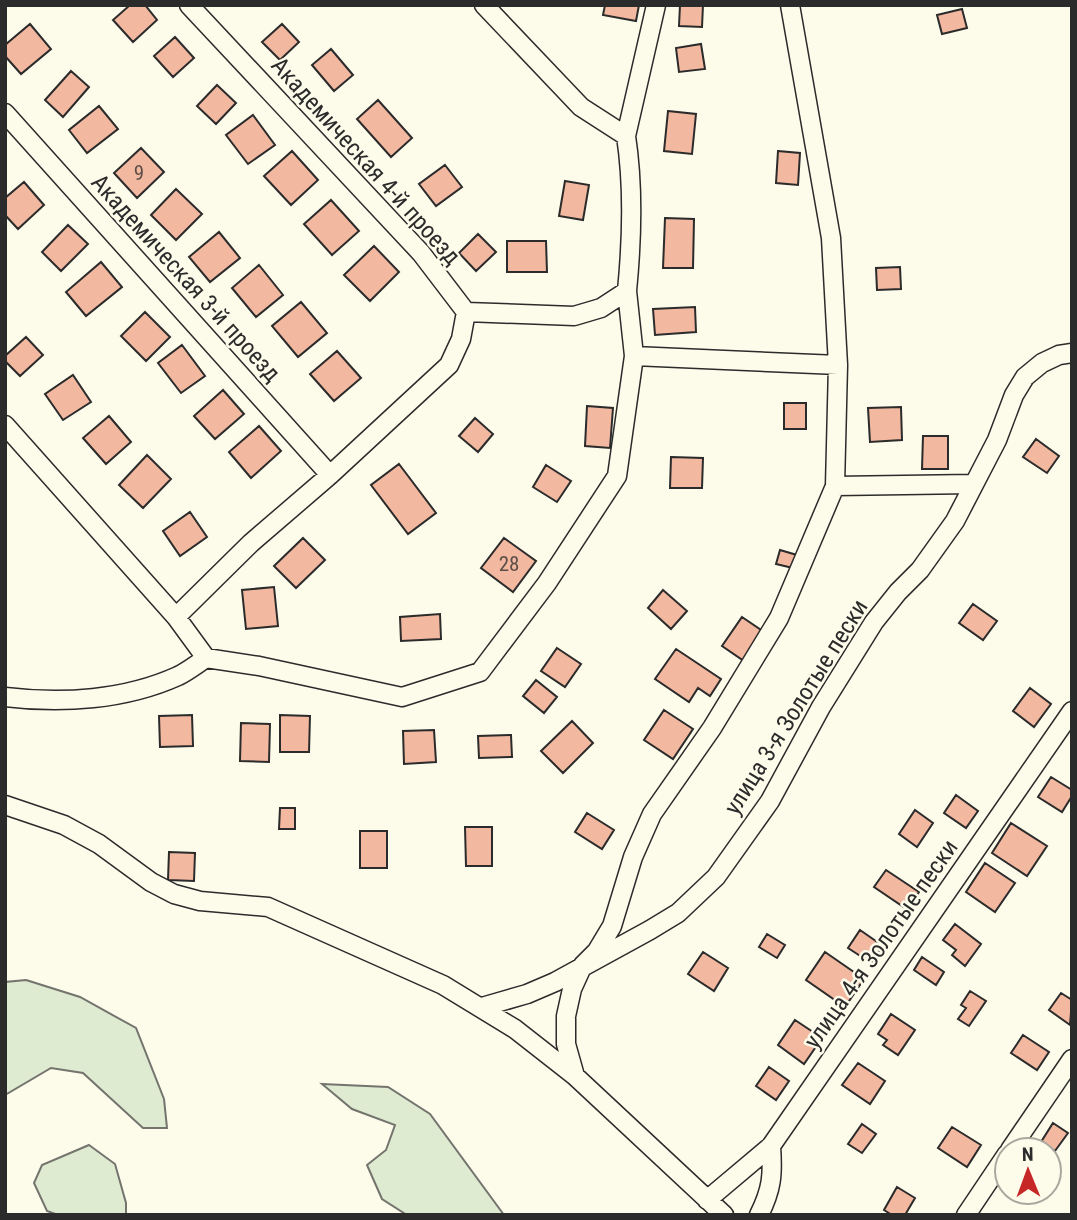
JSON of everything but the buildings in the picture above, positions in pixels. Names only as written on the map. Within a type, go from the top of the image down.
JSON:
[{"type":"street","name":"Академическая 4-й проезд","points":[[189,5],[421,253],[466,312]]},
{"type":"street","points":[[484,5],[581,107],[626,136]]},
{"type":"street","points":[[5,697],[40,701],[89,698],[134,691],[178,676],[206,658],[259,666],[402,697],[480,672],[547,583],[617,475],[634,356],[627,292],[632,241],[626,136],[656,5]]},
{"type":"street","points":[[575,1076],[566,1044],[566,1016],[572,989],[583,965],[597,951],[612,926],[633,856],[652,814],[712,728],[779,618],[835,486],[838,365],[831,238],[790,5]]},
{"type":"street","name":"Академическая 3-й проезд","points":[[5,113],[330,475]]},
{"type":"street","points":[[176,617],[251,543],[330,475],[449,365],[461,339],[466,312],[574,316],[601,308],[627,292]]},
{"type":"street","name":"улица 3-я Золотые пески","points":[[482,1007],[527,994],[555,982],[650,930],[678,913],[716,877],[778,789],[821,707],[874,622],[920,570],[955,521],[997,440],[1014,395],[1025,377],[1042,363],[1059,355],[1072,353]]},
{"type":"street","points":[[634,356],[838,365]]},
{"type":"street","points":[[5,425],[176,617],[206,658]]},
{"type":"street","points":[[835,486],[973,484]]},
{"type":"street","name":"улица 4-я Золотые пески","points":[[707,1200],[771,1146],[1072,712]]},
{"type":"street","points":[[5,805],[64,825],[100,844],[151,882],[174,894],[200,901],[268,907],[443,985],[482,1007],[538,1045],[575,1076],[724,1215]]},
{"type":"street","points":[[1019,1136],[1072,1059]]},
{"type":"street","points":[[760,1215],[773,1178],[771,1146]]},
{"type":"street","points":[[966,1215],[993,1174]]},
{"type":"green space","points":[[26,980],[80,997],[136,1028],[164,1099],[167,1128],[143,1128],[83,1073],[51,1068],[5,1095],[5,982]]},
{"type":"green space","points":[[322,1084],[388,1087],[430,1114],[504,1215],[407,1215],[382,1199],[367,1165],[386,1150],[395,1125],[352,1109]]},
{"type":"green space","points":[[89,1145],[115,1164],[126,1203],[126,1215],[58,1215],[47,1211],[34,1183],[42,1165]]}]
